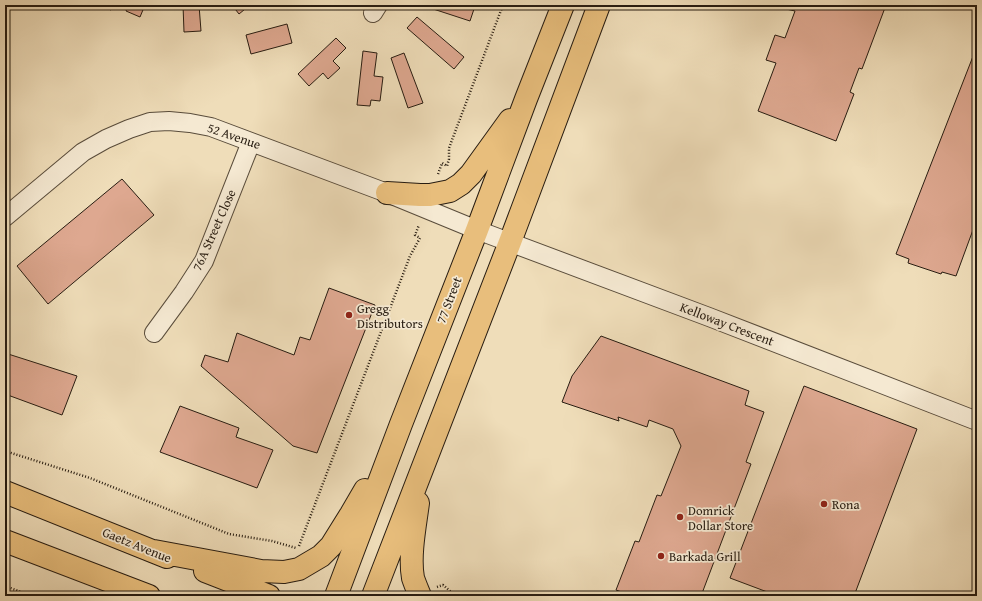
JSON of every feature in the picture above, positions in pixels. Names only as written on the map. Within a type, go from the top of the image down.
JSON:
[{"type":"main road","name":"77 Street","points":[[336,596],[563,5]]},
{"type":"main road","points":[[373,596],[510,242],[599,5]]},
{"type":"main road","points":[[387,193],[430,195],[450,191],[461,184],[471,174],[526,99]]},
{"type":"main road","points":[[154,551],[261,571],[284,572],[299,569],[321,556],[331,546],[351,514],[401,424]]},
{"type":"main road","points":[[424,464],[414,531],[412,560],[414,579],[426,592]]},
{"type":"main road","name":"Gaetz Avenue","points":[[5,492],[270,596]]},
{"type":"main road","points":[[5,504],[43,507]]},
{"type":"main road","points":[[5,541],[133,592],[149,596]]},
{"type":"street","name":"52 Avenue","points":[[5,216],[84,152],[106,139],[150,122],[169,121],[190,122],[211,127],[387,193],[477,230]]},
{"type":"street","name":"76A Street Close","points":[[154,333],[184,292],[204,261],[251,142]]},
{"type":"street","name":"Kelloway Crescent","points":[[477,230],[977,420]]},
{"type":"path","points":[[437,175],[442,163],[447,166],[449,159],[449,148],[503,5]]},
{"type":"path","points":[[5,451],[90,478],[229,534],[298,548],[410,256],[420,238],[415,235],[419,226]]},
{"type":"path","points":[[426,592],[443,585],[456,596]]},
{"type":"path","points":[[5,586],[32,596]]},
{"type":"building","points":[[97,5],[113,5],[111,10]]},
{"type":"building","points":[[128,5],[145,5],[140,17],[126,11]]},
{"type":"building","points":[[183,5],[199,5],[201,31],[184,32]]},
{"type":"building","points":[[232,5],[250,5],[239,14]]},
{"type":"building","points":[[421,5],[461,5],[474,9],[470,21]]},
{"type":"building","points":[[788,5],[886,5],[862,69],[859,68],[850,92],[854,94],[836,141],[758,111],[776,63],[766,60],[775,35],[785,38],[795,11],[786,9]]},
{"type":"building","points":[[417,17],[464,57],[454,69],[407,28]]},
{"type":"building","points":[[287,24],[292,43],[251,54],[246,35]]},
{"type":"building","points":[[336,38],[346,48],[333,61],[340,68],[328,79],[323,73],[309,86],[298,74]]},
{"type":"building","points":[[977,46],[977,219],[956,276],[942,272],[941,274],[908,263],[909,259],[896,254]]},
{"type":"building","points":[[363,51],[377,53],[374,76],[383,77],[380,101],[371,100],[370,106],[357,105]]},
{"type":"building","points":[[404,53],[423,103],[408,108],[391,58]]},
{"type":"building","points":[[122,179],[154,215],[48,304],[17,266]]},
{"type":"building","points":[[329,288],[375,305],[317,453],[293,446],[201,366],[205,355],[228,362],[237,333],[294,355],[300,337],[310,340]]},
{"type":"building","points":[[601,336],[749,391],[745,405],[764,412],[746,462],[751,464],[701,596],[633,596],[616,590],[635,541],[639,542],[657,495],[661,496],[681,446],[673,429],[649,420],[647,427],[618,417],[619,421],[562,402],[572,376]]},
{"type":"building","points":[[5,353],[77,376],[62,415],[5,394]]},
{"type":"building","name":"Rona","points":[[804,386],[917,429],[854,596],[778,596],[730,578]]},
{"type":"building","points":[[180,406],[239,428],[236,437],[273,450],[257,488],[160,452]]},
{"type":"place","name":"Gregg Distributors","points":[[349,315]]},
{"type":"place","name":"Rona","points":[[824,504]]},
{"type":"place","name":"Domrick Dollar Store","points":[[680,517]]},
{"type":"place","name":"Barkada Grill","points":[[661,556]]}]
